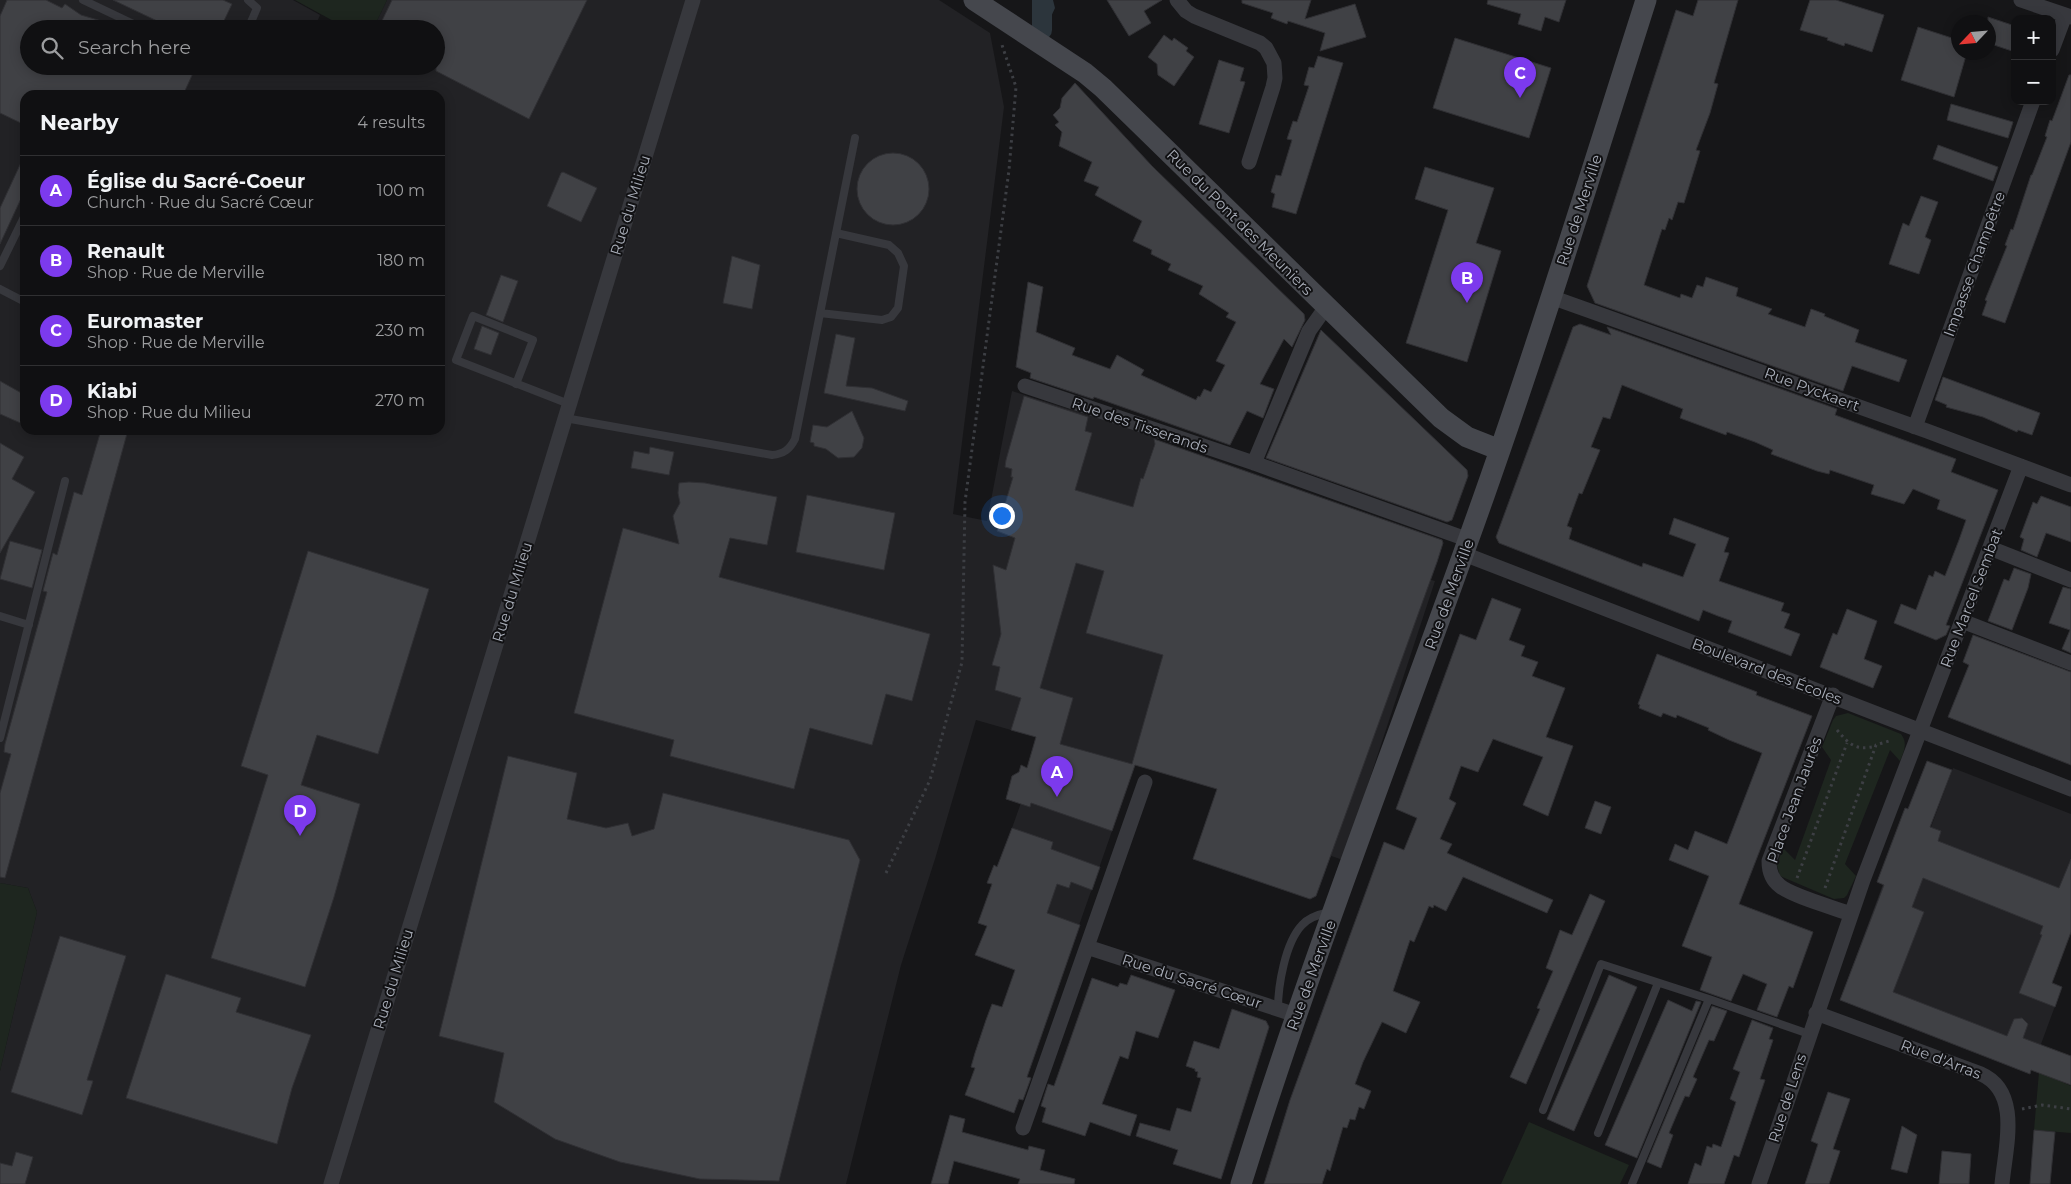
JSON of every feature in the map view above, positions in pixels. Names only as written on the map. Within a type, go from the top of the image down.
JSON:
[{"type":"street","name":"Rue du Milieu","points":[[331,1184],[693,0]]},
{"type":"street","name":"Rue du Pont des Meuniers","points":[[974,0],[1089,77],[1113,98],[1326,307],[1450,425],[1467,437],[1500,450]]},
{"type":"street","points":[[1177,0],[1186,12],[1260,43],[1271,55],[1274,62],[1275,78],[1249,162]]},
{"type":"street","name":"Rue de Merville","points":[[1241,1184],[1277,1068],[1287,1012],[1334,911],[1466,547],[1551,297],[1646,0]]},
{"type":"street","points":[[2021,0],[2068,16],[2056,42]]},
{"type":"street","name":"Impasse Champêtre","points":[[1916,427],[2033,105]]},
{"type":"street","name":"Rue Pyckaert","points":[[1551,297],[1916,427],[2071,485]]},
{"type":"street","points":[[1254,463],[1309,331],[1326,307]]},
{"type":"street","name":"Rue des Tisserands","points":[[1025,386],[1254,463],[1466,547]]},
{"type":"street","name":"Rue Marcel Sembat","points":[[1920,730],[2021,466]]},
{"type":"street","name":"Boulevard des Écoles","points":[[1466,547],[1920,730],[2071,788]]},
{"type":"street","points":[[1990,548],[2071,580]]},
{"type":"street","points":[[1962,621],[2071,664]]},
{"type":"street","name":"Place Jean Jaurès","points":[[1833,695],[1769,861],[1769,870],[1781,887],[1851,914]]},
{"type":"street","points":[[1816,1013],[1920,730]]},
{"type":"street","points":[[1023,1128],[1145,782]]},
{"type":"street","name":"Rue du Sacré Cœur","points":[[1087,947],[1287,1012]]},
{"type":"street","name":"Rue de Lens","points":[[1759,1184],[1816,1013]]},
{"type":"street","name":"Rue d'Arras","points":[[1816,1013],[1989,1078],[2000,1089],[2006,1103],[2002,1184]]},
{"type":"lane","points":[[83,0],[125,20]]},
{"type":"lane","points":[[248,0],[257,8],[252,20]]},
{"type":"lane","points":[[516,384],[533,340],[473,316],[456,360],[516,384],[567,411],[772,455],[788,450],[795,439],[855,138]]},
{"type":"lane","points":[[0,266],[20,224]]},
{"type":"lane","points":[[820,313],[882,320],[891,317],[898,308],[904,266],[898,253],[889,245],[836,233]]},
{"type":"lane","points":[[0,289],[20,299]]},
{"type":"lane","points":[[0,738],[65,481]]},
{"type":"lane","points":[[0,616],[28,625]]},
{"type":"lane","points":[[1287,1012],[1279,984],[1297,931],[1307,920],[1334,911]]},
{"type":"lane","points":[[1543,1110],[1601,964],[1809,1034]]},
{"type":"lane","points":[[1598,1133],[1658,983]]},
{"type":"lane","points":[[1632,1184],[1709,1000]]},
{"type":"path","points":[[886,873],[930,780],[962,662],[966,502],[1009,170],[1016,87],[1001,43],[1012,26]]},
{"type":"path","points":[[1825,716],[1847,743],[1863,749],[1876,746],[1890,739],[1914,747]]},
{"type":"path","points":[[1792,892],[1847,743]]},
{"type":"path","points":[[1820,903],[1876,746]]},
{"type":"path","points":[[2007,1113],[2042,1105],[2071,1109]]},
{"type":"shaded area","points":[[0,0],[293,0],[320,15],[318,20],[20,20],[20,75],[445,75],[445,20],[377,20],[387,0],[939,0],[990,33],[1004,107],[953,514],[987,521],[1012,391],[1157,437],[1143,478],[1307,544],[1435,581],[1343,860],[1279,838],[1287,808],[976,720],[901,965],[846,1184],[0,1184],[0,1071],[37,912],[28,888],[0,883]]},
{"type":"shaded area","points":[[295,0],[387,0],[377,20],[332,20]]},
{"type":"shaded area","points":[[1038,0],[1053,0],[1055,8],[1049,21],[1035,11]]},
{"type":"shaded area","points":[[1848,713],[1901,734],[1905,747],[1900,761],[1890,750],[1845,864],[1856,876],[1847,895],[1844,898],[1834,899],[1780,876],[1777,865],[1783,848],[1795,860],[1831,760],[1822,747],[1836,716]]},
{"type":"shaded area","points":[[1953,768],[2071,814],[2071,933],[2052,982],[2062,987],[2030,1074],[1840,1000],[1883,884],[1906,894]]},
{"type":"shaded area","points":[[1022,800],[1112,831],[1069,954],[978,923]]},
{"type":"shaded area","points":[[0,883],[28,888],[37,912],[0,1071]]},
{"type":"shaded area","points":[[2039,1072],[2071,1086],[2071,1133],[2034,1130]]},
{"type":"shaded area","points":[[1529,1122],[1629,1165],[1620,1184],[1501,1184]]},
{"type":"building","points":[[7,0],[46,0],[62,8],[65,4],[81,15],[98,20],[20,20],[20,75],[192,75],[185,90],[20,90],[20,123],[0,113],[0,16]]},
{"type":"building","points":[[113,0],[223,0],[232,4],[224,20],[155,20]]},
{"type":"building","points":[[392,0],[587,0],[529,119],[444,75],[445,20],[382,20]]},
{"type":"building","points":[[1107,0],[1162,0],[1144,11],[1151,23],[1129,36]]},
{"type":"building","points":[[1242,0],[1311,0],[1305,19],[1355,4],[1366,37],[1320,51],[1325,33],[1288,21],[1287,24],[1271,18],[1273,13],[1242,3]]},
{"type":"building","points":[[1488,0],[1566,0],[1559,22],[1545,17],[1541,31],[1518,24],[1521,14],[1487,4]]},
{"type":"building","points":[[1698,0],[1738,0],[1714,83],[1718,84],[1710,113],[1696,150],[1700,151],[1684,203],[1678,202],[1672,220],[1669,218],[1665,230],[1662,229],[1644,285],[1680,298],[1681,294],[1692,298],[1697,285],[1703,287],[1706,277],[1738,288],[1736,296],[1772,309],[1768,314],[1805,327],[1811,309],[1825,314],[1824,316],[1859,330],[1855,342],[1907,360],[1899,382],[1852,366],[1843,391],[1595,303],[1587,286],[1676,10],[1693,16]]},
{"type":"building","points":[[1810,0],[1836,0],[1884,15],[1872,52],[1845,43],[1844,46],[1827,40],[1828,38],[1800,30]]},
{"type":"building","points":[[1996,20],[2011,25],[2011,51],[1996,46]]},
{"type":"building","points":[[1918,27],[1951,38],[1951,60],[1965,60],[1954,97],[1901,80]]},
{"type":"building","points":[[1164,35],[1172,41],[1174,38],[1188,48],[1186,51],[1194,57],[1174,86],[1158,75],[1157,64],[1148,57]]},
{"type":"building","points":[[1455,38],[1551,68],[1529,138],[1433,108]]},
{"type":"building","points":[[1318,56],[1343,63],[1296,214],[1272,207],[1275,194],[1271,192],[1276,175],[1281,176],[1292,140],[1287,139],[1293,121],[1297,122],[1309,86],[1304,85],[1309,67],[1314,68]]},
{"type":"building","points":[[1219,60],[1244,68],[1240,81],[1245,82],[1229,133],[1199,124]]},
{"type":"building","points":[[2069,75],[2071,75],[2071,142],[2005,323],[1982,315],[1987,301],[1985,300],[2047,137],[2045,136],[2050,120],[2052,121]]},
{"type":"building","points":[[1075,83],[1152,166],[1304,314],[1305,320],[1292,347],[1284,339],[1260,384],[1274,389],[1263,418],[1247,411],[1230,445],[1094,397],[1093,399],[1030,378],[1031,373],[1016,367],[1028,282],[1043,287],[1036,332],[1075,348],[1072,355],[1110,369],[1117,355],[1144,370],[1141,375],[1196,400],[1204,389],[1211,392],[1225,365],[1216,361],[1236,322],[1226,317],[1229,313],[1199,294],[1203,286],[1168,270],[1171,264],[1151,254],[1152,250],[1133,241],[1142,221],[1095,195],[1099,187],[1084,181],[1092,162],[1059,146],[1062,132],[1055,125],[1059,122],[1053,115],[1060,108],[1062,98]]},
{"type":"building","points":[[1951,104],[2013,122],[2008,138],[1947,120]]},
{"type":"building","points":[[1938,145],[1998,167],[1993,181],[1933,159]]},
{"type":"building","points":[[900,153],[919,163],[927,175],[929,189],[927,203],[919,215],[907,223],[886,225],[867,215],[859,203],[857,182],[867,163],[879,155]]},
{"type":"building","points":[[20,165],[20,201],[0,244],[0,208]]},
{"type":"building","points":[[1425,167],[1494,188],[1476,243],[1501,251],[1467,362],[1406,343],[1448,210],[1415,199]]},
{"type":"building","points":[[563,172],[597,188],[581,222],[547,206]]},
{"type":"building","points":[[1921,196],[1938,202],[1925,237],[1931,240],[1919,274],[1889,264],[1903,223],[1909,226]]},
{"type":"building","points":[[732,256],[760,265],[752,309],[723,303]]},
{"type":"building","points":[[501,275],[518,281],[503,322],[486,315]]},
{"type":"building","points":[[1580,324],[1611,335],[1607,327],[1837,409],[1835,415],[1956,459],[1951,472],[1998,490],[1946,625],[1950,626],[1946,635],[1936,640],[1894,623],[1901,604],[1916,610],[1929,575],[1933,577],[1935,571],[1945,576],[1966,520],[1937,509],[1940,500],[1913,489],[1904,504],[1871,494],[1874,485],[1830,470],[1829,474],[1817,471],[1771,454],[1773,450],[1755,442],[1727,432],[1726,435],[1680,418],[1683,409],[1622,385],[1610,419],[1603,417],[1591,447],[1600,450],[1582,494],[1579,493],[1567,526],[1572,528],[1569,539],[1642,567],[1643,563],[1683,577],[1696,544],[1669,534],[1674,518],[1729,538],[1724,552],[1729,553],[1719,581],[1784,603],[1781,611],[1790,614],[1784,628],[1800,634],[1791,656],[1728,632],[1732,621],[1703,610],[1699,621],[1499,543],[1496,537],[1573,327]]},
{"type":"building","points":[[482,326],[499,333],[491,355],[474,349]]},
{"type":"building","points":[[1321,330],[1467,470],[1468,476],[1452,520],[1447,522],[1266,458]]},
{"type":"building","points":[[836,334],[855,338],[846,386],[872,388],[908,401],[905,411],[824,393]]},
{"type":"building","points":[[1943,377],[2040,413],[2032,435],[2018,430],[2017,432],[1983,417],[1946,407],[1947,405],[1935,400]]},
{"type":"building","points":[[0,381],[20,392],[20,423],[0,414]]},
{"type":"building","points":[[1024,396],[1088,417],[1085,431],[1092,433],[1075,490],[1133,507],[1141,478],[1143,479],[1155,444],[1154,439],[1442,540],[1443,543],[1437,562],[1316,896],[1310,899],[1193,859],[1217,789],[1135,765],[1112,831],[1031,803],[1030,807],[1006,799],[1012,776],[1019,772],[1021,765],[1027,768],[1036,737],[1011,730],[1021,698],[995,690],[1000,667],[992,665],[1001,634],[993,565],[1006,570],[1015,538],[997,531],[1013,477],[1011,477],[1012,469],[1005,467]],"holes":[[[1076,563],[1104,571],[1086,633],[1163,655],[1132,764],[1060,744],[1073,698],[1040,688]]]},
{"type":"building","points":[[852,411],[864,438],[862,448],[854,457],[838,458],[826,449],[814,446],[814,443],[810,442],[813,425],[827,427]]},
{"type":"building","points":[[100,435],[127,435],[5,878],[0,877],[0,793],[11,754],[4,752],[5,744],[47,592],[43,591],[53,553],[57,555],[74,492],[82,495]]},
{"type":"building","points":[[0,443],[24,457],[12,479],[35,492],[0,553]]},
{"type":"building","points":[[650,447],[674,452],[669,475],[631,468],[634,451],[649,454]]},
{"type":"building","points":[[679,483],[705,483],[777,497],[767,545],[730,538],[719,577],[930,634],[912,701],[886,694],[872,745],[810,728],[794,789],[670,756],[674,740],[574,713],[623,528],[679,544],[673,516],[680,503]]},
{"type":"building","points":[[807,495],[895,513],[884,570],[796,552]]},
{"type":"building","points":[[2041,496],[2071,507],[2071,542],[2046,533],[2037,557],[2021,550],[2024,539],[2020,537],[2033,502],[2037,504]]},
{"type":"building","points":[[10,541],[42,550],[32,588],[0,579]]},
{"type":"building","points":[[308,551],[429,589],[378,754],[317,735],[301,785],[360,804],[334,897],[305,987],[211,958],[268,775],[241,766]]},
{"type":"building","points":[[2014,568],[2031,574],[2028,588],[2012,630],[1988,621],[2004,579],[2009,581]]},
{"type":"building","points":[[2063,587],[2071,589],[2071,653],[2062,649],[2070,630],[2049,623]]},
{"type":"building","points":[[1492,598],[1521,609],[1509,640],[1525,646],[1521,656],[1538,662],[1532,676],[1565,688],[1546,737],[1573,746],[1548,816],[1523,805],[1543,757],[1493,739],[1478,772],[1461,766],[1449,799],[1456,803],[1440,839],[1452,844],[1447,853],[1553,900],[1547,913],[1463,877],[1446,911],[1434,905],[1433,908],[1429,906],[1414,942],[1410,940],[1393,991],[1420,1002],[1406,1033],[1382,1022],[1355,1084],[1371,1091],[1364,1109],[1359,1107],[1355,1120],[1350,1119],[1347,1128],[1343,1127],[1330,1171],[1327,1169],[1322,1184],[1264,1184],[1290,1100],[1384,842],[1404,850],[1417,818],[1396,809],[1460,634],[1476,640]]},
{"type":"building","points":[[1847,609],[1877,621],[1864,659],[1882,666],[1873,688],[1820,667],[1833,633],[1837,635]]},
{"type":"building","points":[[1973,635],[2071,672],[2071,765],[1948,717],[1969,665],[1963,662]]},
{"type":"building","points":[[1657,654],[1757,692],[1756,695],[1812,716],[1739,904],[1813,932],[1793,988],[1789,986],[1777,1017],[1757,1010],[1767,984],[1743,974],[1731,1001],[1700,990],[1712,957],[1682,946],[1709,876],[1669,860],[1675,844],[1688,850],[1695,831],[1727,844],[1762,753],[1729,740],[1708,730],[1709,728],[1677,715],[1676,718],[1663,713],[1661,717],[1639,708],[1640,705],[1638,704]]},
{"type":"building","points":[[508,756],[577,773],[567,819],[606,828],[628,823],[632,836],[654,829],[663,793],[849,840],[860,860],[779,1181],[700,1179],[620,1162],[555,1139],[494,1102],[504,1053],[439,1036]]},
{"type":"building","points":[[1927,761],[1952,770],[1930,827],[1941,831],[1938,841],[2059,888],[2071,859],[2071,932],[2052,983],[2062,987],[2055,1007],[2019,993],[2042,935],[2040,934],[2043,926],[1923,878],[1912,907],[1924,912],[1893,992],[2007,1036],[2014,1019],[2022,1018],[2028,1024],[2023,1038],[2071,1056],[2071,1085],[2031,1070],[2030,1074],[1840,1000],[1884,885],[1877,882],[1905,808],[1908,809]]},
{"type":"building","points":[[1595,801],[1611,807],[1601,834],[1585,828]]},
{"type":"building","points":[[1012,828],[1053,842],[1051,849],[1100,867],[1092,890],[1071,882],[1069,888],[1057,884],[1047,913],[1080,925],[1027,1077],[1031,1078],[1023,1100],[1019,1099],[1014,1113],[965,1095],[975,1068],[971,1067],[975,1053],[992,1004],[1002,1007],[1015,970],[975,955],[987,926],[978,923],[992,884],[987,883],[994,865],[997,867]]},
{"type":"building","points":[[1590,894],[1605,901],[1526,1084],[1510,1077],[1540,1009],[1537,1008],[1553,971],[1546,968],[1560,930],[1572,935]]},
{"type":"building","points":[[60,936],[126,956],[87,1080],[93,1081],[82,1115],[11,1092]]},
{"type":"building","points":[[166,974],[241,998],[236,1012],[311,1035],[292,1088],[277,1144],[126,1098]]},
{"type":"building","points":[[1131,975],[1175,990],[1158,1038],[1136,1031],[1128,1059],[1120,1056],[1102,1104],[1137,1115],[1130,1136],[1090,1122],[1085,1136],[1042,1122],[1046,1108],[1041,1106],[1048,1084],[1054,1086],[1092,978],[1118,987],[1120,983],[1127,985]]},
{"type":"building","points":[[1609,975],[1637,987],[1574,1131],[1547,1119]]},
{"type":"building","points":[[1668,1000],[1692,1011],[1696,1001],[1701,1002],[1637,1158],[1605,1145]]},
{"type":"building","points":[[1712,1006],[1727,1011],[1714,1041],[1709,1040],[1693,1077],[1697,1079],[1689,1097],[1685,1096],[1669,1133],[1673,1135],[1661,1168],[1647,1162]]},
{"type":"building","points":[[1232,1009],[1266,1021],[1269,1027],[1221,1179],[1173,1164],[1178,1150],[1136,1136],[1140,1123],[1170,1131],[1177,1108],[1191,1112],[1201,1078],[1197,1077],[1198,1072],[1195,1069],[1186,1066],[1194,1041],[1219,1049]]},
{"type":"building","points":[[1752,1020],[1773,1028],[1769,1039],[1773,1040],[1760,1079],[1765,1080],[1739,1157],[1734,1155],[1724,1184],[1688,1184],[1695,1163],[1701,1166],[1707,1146],[1712,1148],[1713,1144],[1721,1147],[1736,1102],[1730,1099],[1740,1072],[1733,1069]]},
{"type":"building","points":[[1828,1092],[1850,1099],[1833,1149],[1840,1151],[1829,1184],[1805,1184],[1818,1144],[1811,1141]]},
{"type":"building","points":[[950,1115],[965,1119],[962,1132],[1028,1150],[1029,1146],[1045,1150],[1040,1170],[1075,1179],[1074,1184],[1018,1184],[1020,1179],[954,1161],[948,1184],[931,1184]]},
{"type":"building","points":[[1902,1126],[1917,1135],[1907,1173],[1891,1169]]},
{"type":"building","points":[[2034,1130],[2055,1132],[2050,1184],[2030,1184]]},
{"type":"building","points":[[1942,1151],[1971,1154],[1969,1184],[1939,1184]]},
{"type":"building","points":[[16,1152],[33,1157],[25,1184],[0,1184],[0,1163],[12,1166]]},
{"type":"waterway","points":[[1042,0],[1042,30]]},
{"type":"place","name":"Euromaster","points":[[1520,98]]},
{"type":"place","name":"Renault","points":[[1467,303]]},
{"type":"place","name":"Église du Sacré-Coeur","points":[[1057,797]]},
{"type":"place","name":"Kiabi","points":[[300,836]]}]
